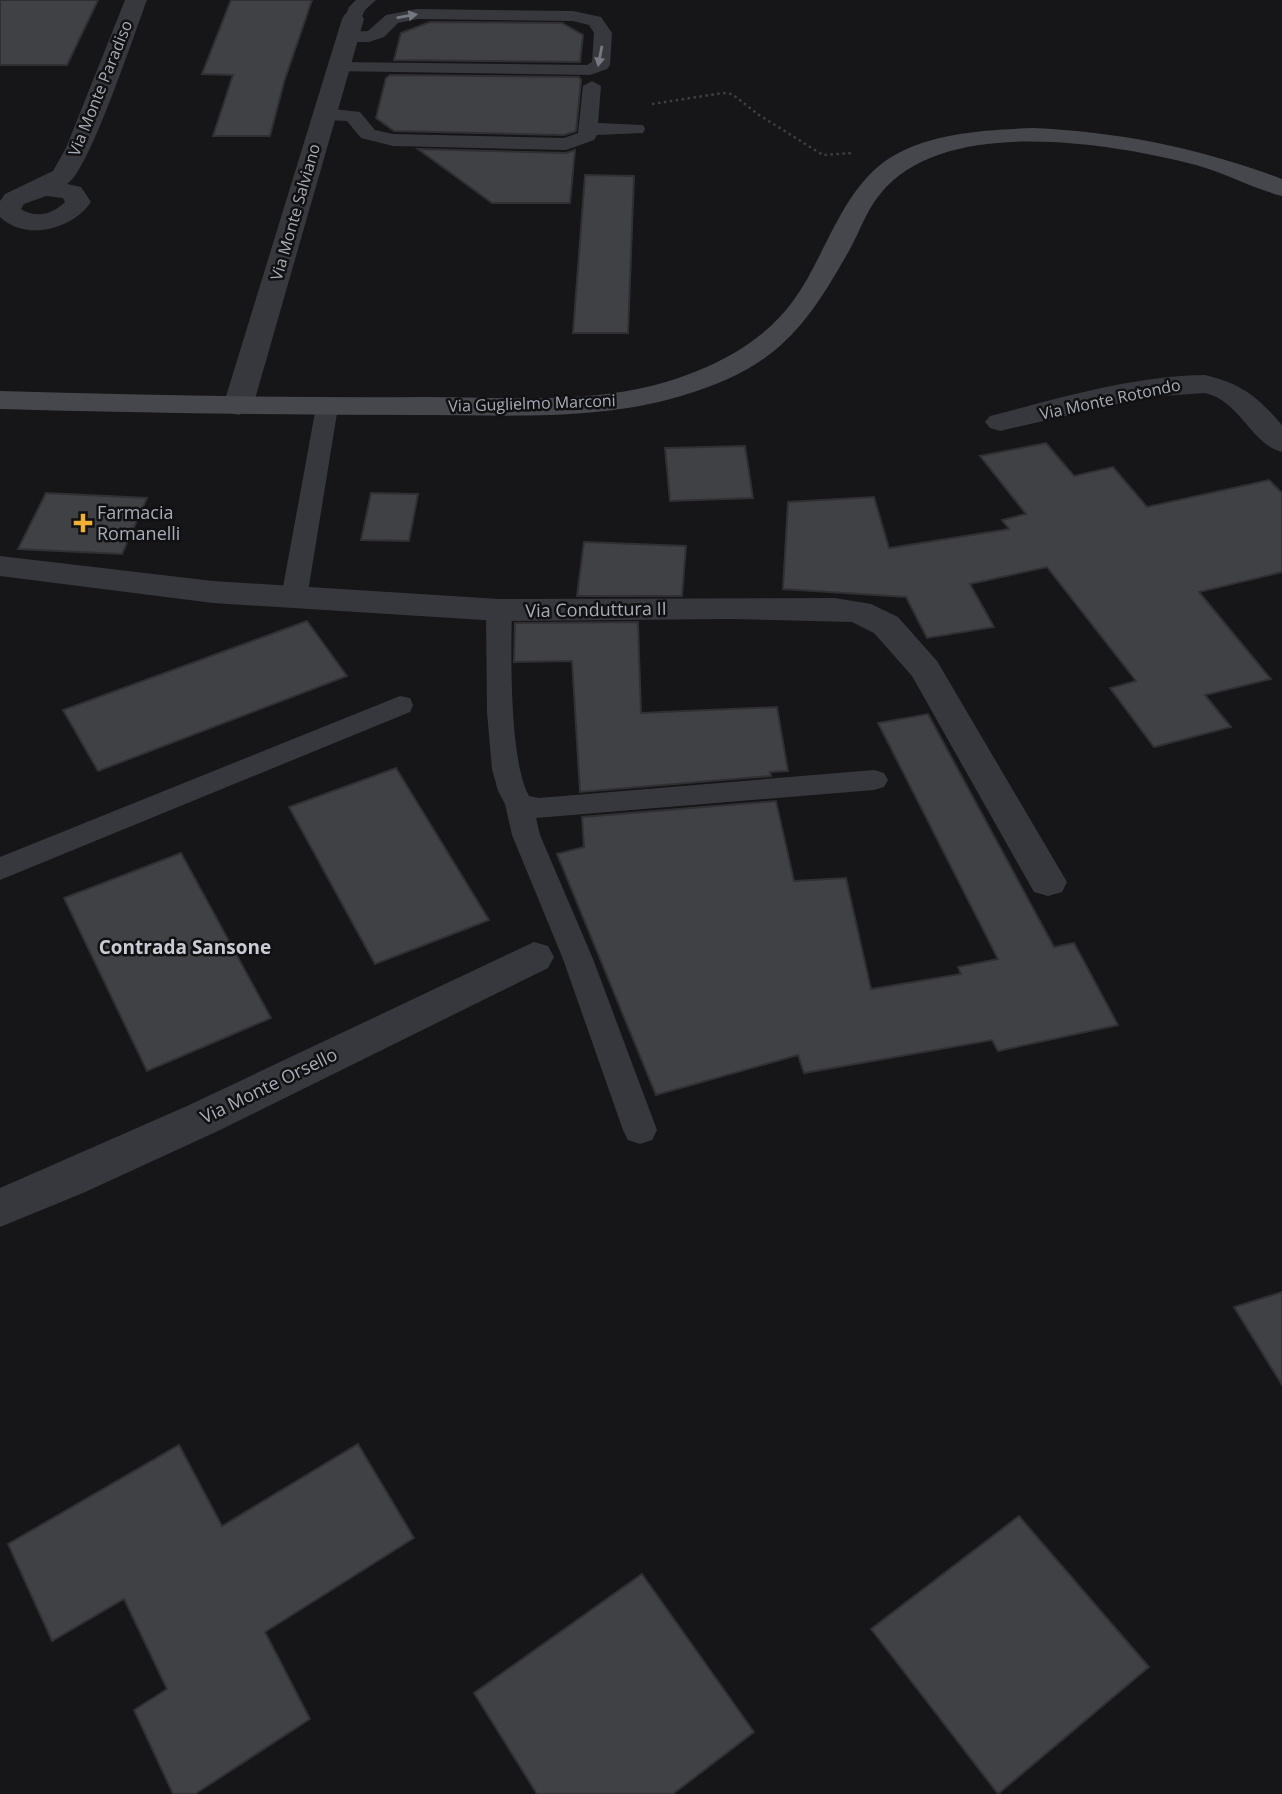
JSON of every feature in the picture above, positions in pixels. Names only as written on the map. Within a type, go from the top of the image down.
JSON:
[{"type":"main road","name":"Via Guglielmo Marconi","points":[[0,400],[327,407],[564,405],[637,398],[697,381],[744,359],[792,321],[803,307],[872,188],[904,161],[938,147],[1003,137],[1094,138],[1206,160],[1282,188]]},
{"type":"street","name":"Via Monte Paradiso","points":[[67,184],[78,148],[136,0]]},
{"type":"street","name":"Via Monte Salviano","points":[[238,406],[338,67],[356,19]]},
{"type":"street","name":"Via Monte Paradiso","points":[[67,184],[76,197],[75,207],[61,217],[29,222],[12,216],[8,210],[14,199],[38,189],[67,184]]},
{"type":"street","name":"Via Monte Rotondo","points":[[1000,422],[1160,386],[1192,382],[1213,384],[1231,393],[1278,435]]},
{"type":"street","name":"Via Conduttura II","points":[[0,566],[214,592],[499,610],[835,609],[859,612],[878,620],[894,632],[925,669],[1048,883]]},
{"type":"street","name":"Via Monte Orsello","points":[[0,1208],[223,1109],[534,957]]},
{"type":"lane","points":[[338,67],[590,70],[601,65],[603,33],[595,21],[573,16],[417,14],[392,19],[385,31],[377,35],[356,19]]},
{"type":"lane","points":[[325,114],[353,116],[368,134],[393,140],[566,144],[587,136],[592,86]]},
{"type":"lane","points":[[634,108],[637,153]]},
{"type":"lane","points":[[588,129],[636,129]]},
{"type":"lane","points":[[294,598],[327,407]]},
{"type":"lane","points":[[499,610],[498,663],[511,792],[519,804],[526,835],[578,959],[640,1130]]},
{"type":"lane","points":[[0,869],[400,705]]},
{"type":"lane","points":[[519,804],[539,808],[874,780]]},
{"type":"path","points":[[634,108],[723,93],[732,94],[759,115],[824,155],[862,151]]},
{"type":"building","points":[[0,0],[98,0],[67,65],[0,65]]},
{"type":"building","points":[[231,0],[312,0],[284,82],[270,136],[213,136],[233,75],[202,74]]},
{"type":"building","points":[[430,22],[562,23],[583,35],[580,62],[394,60],[401,33]]},
{"type":"building","points":[[390,75],[579,77],[581,80],[576,131],[564,135],[394,131],[376,118],[386,78]]},
{"type":"building","points":[[418,149],[566,153],[575,150],[570,203],[492,203]]},
{"type":"building","points":[[585,175],[634,176],[628,333],[573,333]]},
{"type":"building","points":[[1046,443],[1074,476],[1113,467],[1147,507],[1269,480],[1282,493],[1282,572],[1199,592],[1271,679],[1205,695],[1231,727],[1154,747],[1110,688],[1136,681],[1047,567],[970,584],[994,627],[927,638],[906,597],[783,589],[788,502],[874,497],[889,548],[1009,529],[1002,520],[1026,514],[980,456]]},
{"type":"building","points":[[745,446],[753,498],[670,501],[665,448]]},
{"type":"building","name":"Farmacia Romanelli","points":[[46,493],[147,498],[122,554],[18,549]]},
{"type":"building","points":[[371,493],[418,494],[409,541],[361,540]]},
{"type":"building","points":[[584,542],[686,546],[682,596],[577,596]]},
{"type":"building","points":[[307,621],[347,676],[98,771],[63,710]]},
{"type":"building","points":[[638,622],[641,713],[777,707],[788,771],[770,772],[771,776],[580,792],[572,661],[514,662],[515,623]]},
{"type":"building","points":[[928,714],[1054,947],[1074,943],[1118,1025],[998,1051],[992,1040],[804,1073],[798,1055],[656,1095],[557,854],[584,847],[582,817],[776,801],[794,881],[846,878],[871,989],[961,974],[958,967],[998,959],[878,723]]},
{"type":"building","points":[[396,768],[489,920],[375,964],[289,807]]},
{"type":"building","points":[[181,853],[271,1018],[147,1071],[64,898]]},
{"type":"building","points":[[1282,1292],[1282,1385],[1234,1307]]},
{"type":"building","points":[[358,1444],[414,1538],[265,1632],[310,1719],[195,1794],[173,1794],[134,1710],[167,1689],[124,1599],[52,1641],[8,1544],[179,1445],[222,1526]]},
{"type":"building","points":[[1019,1516],[1149,1667],[998,1794],[871,1629]]},
{"type":"building","points":[[642,1574],[754,1732],[673,1794],[537,1794],[474,1693]]},
{"type":"place","name":"Farmacia Romanelli","points":[[83,523]]},
{"type":"district","name":"Contrada Sansone","points":[[185,947]]}]
